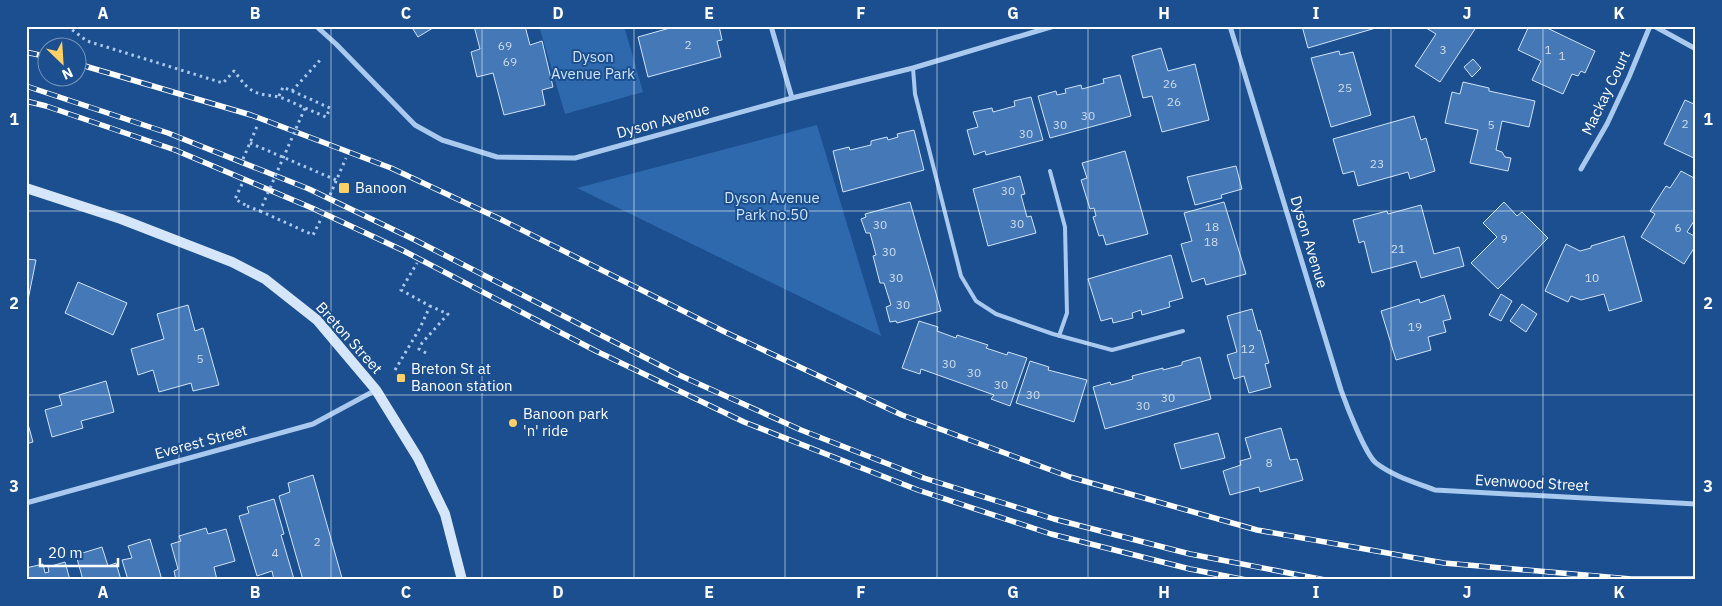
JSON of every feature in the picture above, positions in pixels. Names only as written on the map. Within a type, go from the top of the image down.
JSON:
[{"type":"street","name":"Dyson Avenue","points":[[316,26],[415,125],[442,140],[497,157],[575,158],[792,98],[913,68],[1054,26]]},
{"type":"street","points":[[771,26],[792,98]]},
{"type":"street","name":"Dyson Avenue","points":[[1230,26],[1350,415],[1374,461]]},
{"type":"street","name":"Mackay Court","points":[[1581,169],[1607,124],[1650,26]]},
{"type":"street","points":[[1654,26],[1696,49]]},
{"type":"street","name":"Breton Street","points":[[26,188],[140,226],[232,262],[265,279],[318,320],[376,390],[418,458],[444,514],[462,580]]},
{"type":"street","name":"Everest Street","points":[[26,503],[313,424],[376,390]]},
{"type":"street","name":"Evenwood Street","points":[[1374,461],[1396,475],[1435,490],[1696,504]]},
{"type":"lane","points":[[913,68],[916,94],[961,276],[976,301],[996,314],[1059,336],[1112,350],[1183,331]]},
{"type":"lane","points":[[1050,171],[1065,228],[1067,313],[1059,336]]},
{"type":"path","points":[[67,26],[87,41],[223,83],[234,71],[251,90],[279,96],[326,117],[330,108],[283,87],[279,96]]},
{"type":"path","points":[[292,91],[322,58]]},
{"type":"path","points":[[260,211],[305,108]]},
{"type":"path","points":[[244,159],[258,124]]},
{"type":"path","points":[[250,143],[336,180]]},
{"type":"path","points":[[330,195],[346,158]]},
{"type":"path","points":[[242,184],[235,199],[313,235],[322,217]]},
{"type":"path","points":[[417,263],[402,290],[448,314],[422,343],[419,350],[426,353]]},
{"type":"path","points":[[395,370],[416,336],[430,306]]},
{"type":"green space","name":"Dyson Avenue Park","points":[[539,26],[624,26],[643,92],[565,114]]},
{"type":"green space","name":"Dyson Avenue Park no.50","points":[[817,125],[881,336],[577,188]]},
{"type":"building","points":[[411,26],[436,26],[418,37]]},
{"type":"building","points":[[474,26],[525,26],[530,45],[542,41],[553,87],[542,90],[545,105],[504,115],[493,73],[477,77],[471,52],[480,49]]},
{"type":"building","points":[[677,26],[719,26],[722,40],[717,41],[721,57],[648,77],[638,37]]},
{"type":"building","points":[[1302,26],[1379,26],[1379,27],[1308,48]]},
{"type":"building","points":[[1423,26],[1477,26],[1440,82],[1415,66],[1436,34]]},
{"type":"building","points":[[1529,26],[1543,26],[1595,51],[1585,73],[1581,71],[1578,76],[1572,74],[1563,94],[1532,80],[1541,61],[1518,50]]},
{"type":"building","points":[[1161,48],[1168,71],[1195,64],[1209,120],[1162,132],[1152,96],[1143,98],[1132,56]]},
{"type":"building","points":[[1339,51],[1340,55],[1353,52],[1371,115],[1331,127],[1311,58]]},
{"type":"building","points":[[1473,59],[1481,68],[1472,77],[1464,67]]},
{"type":"building","points":[[1120,75],[1131,116],[1050,138],[1038,96],[1056,91],[1057,95],[1066,93],[1065,89],[1081,85],[1082,89],[1104,83],[1103,79]]},
{"type":"building","points":[[1463,82],[1489,88],[1489,91],[1535,101],[1529,127],[1502,121],[1496,150],[1502,152],[1505,157],[1511,158],[1508,171],[1470,163],[1478,130],[1445,123],[1452,92],[1460,94]]},
{"type":"building","points":[[1031,97],[1043,140],[986,155],[985,151],[974,155],[967,130],[978,127],[973,112],[992,108],[993,112],[1015,106],[1014,101]]},
{"type":"building","points":[[1685,100],[1696,105],[1696,159],[1664,144]]},
{"type":"building","points":[[1414,116],[1421,140],[1426,138],[1435,171],[1410,179],[1408,172],[1358,186],[1354,171],[1343,174],[1333,139]]},
{"type":"building","points":[[914,130],[924,170],[843,192],[833,151],[849,147],[850,150],[871,145],[871,141],[887,137],[888,140],[898,137],[897,134]]},
{"type":"building","points":[[1125,151],[1148,234],[1106,245],[1103,235],[1099,236],[1093,217],[1096,216],[1094,208],[1090,209],[1081,180],[1087,178],[1082,163]]},
{"type":"building","points":[[1236,166],[1242,189],[1221,195],[1222,198],[1195,205],[1187,177]]},
{"type":"building","points":[[1681,171],[1696,179],[1696,218],[1687,232],[1696,237],[1696,245],[1684,264],[1641,237],[1655,214],[1650,211],[1666,186],[1670,188]]},
{"type":"building","points":[[1020,176],[1025,194],[1021,195],[1027,217],[1031,216],[1036,233],[988,246],[973,189]]},
{"type":"building","points":[[910,202],[941,311],[897,323],[896,321],[890,322],[886,307],[891,305],[884,283],[880,283],[873,256],[876,255],[870,233],[866,233],[861,219],[866,217],[865,214]]},
{"type":"building","points":[[1224,202],[1246,274],[1206,285],[1204,278],[1192,282],[1181,244],[1192,241],[1184,213]]},
{"type":"building","points":[[1504,202],[1517,216],[1522,212],[1548,238],[1498,289],[1471,263],[1497,237],[1483,223]]},
{"type":"building","points":[[1421,205],[1434,254],[1459,247],[1464,266],[1421,278],[1416,261],[1372,273],[1364,241],[1359,243],[1353,220],[1387,211],[1388,214]]},
{"type":"building","points":[[1624,236],[1642,301],[1609,311],[1604,294],[1581,300],[1571,296],[1568,302],[1545,291],[1566,244],[1580,251]]},
{"type":"building","points":[[1171,255],[1183,298],[1169,302],[1170,307],[1142,315],[1141,310],[1132,313],[1133,318],[1113,323],[1112,318],[1101,321],[1088,279]]},
{"type":"building","points":[[26,259],[36,260],[27,305],[26,305]]},
{"type":"building","points":[[78,282],[127,303],[113,335],[65,313]]},
{"type":"building","points":[[1501,294],[1512,301],[1501,321],[1489,315]]},
{"type":"building","points":[[1444,295],[1451,319],[1443,321],[1446,332],[1428,337],[1431,350],[1396,360],[1381,311],[1419,299],[1420,303]]},
{"type":"building","points":[[1522,304],[1537,314],[1526,332],[1510,321]]},
{"type":"building","points":[[188,305],[195,331],[203,328],[219,385],[193,391],[191,383],[159,392],[153,370],[138,375],[131,349],[164,339],[157,314]]},
{"type":"building","points":[[1252,309],[1269,363],[1265,364],[1271,387],[1249,393],[1244,376],[1234,379],[1227,355],[1237,352],[1227,316]]},
{"type":"building","points":[[919,321],[938,327],[937,331],[956,338],[957,335],[988,345],[986,348],[1007,355],[1008,352],[1027,358],[1010,406],[991,399],[994,395],[921,369],[920,374],[902,368]]},
{"type":"building","points":[[1200,357],[1211,399],[1105,429],[1093,387],[1110,382],[1111,385],[1133,379],[1132,376],[1182,365],[1182,362]]},
{"type":"building","points":[[1030,361],[1049,367],[1048,370],[1087,380],[1074,422],[1016,403]]},
{"type":"building","points":[[106,381],[114,412],[81,421],[83,428],[52,437],[45,410],[62,405],[59,395]]},
{"type":"building","points":[[26,417],[33,442],[26,444]]},
{"type":"building","points":[[1281,428],[1290,460],[1297,459],[1303,480],[1260,492],[1259,487],[1230,495],[1223,471],[1241,465],[1240,461],[1251,458],[1245,438]]},
{"type":"building","points":[[1218,433],[1225,458],[1181,469],[1174,444]]},
{"type":"building","points":[[313,475],[342,578],[337,580],[303,580],[279,496],[290,492],[288,483]]},
{"type":"building","points":[[274,499],[284,534],[281,535],[294,579],[292,580],[274,580],[272,571],[257,576],[239,516],[249,513],[247,507]]},
{"type":"building","points":[[206,528],[208,534],[226,529],[235,561],[214,567],[217,580],[176,580],[174,571],[178,569],[171,544],[181,541],[179,536]]},
{"type":"building","points":[[150,539],[162,580],[128,580],[122,560],[132,558],[128,546]]},
{"type":"building","points":[[102,547],[108,566],[116,563],[121,580],[83,580],[76,555]]},
{"type":"building","points":[[65,562],[70,580],[28,580],[26,568],[43,564],[45,573],[49,572],[48,567]]},
{"type":"railway","points":[[26,52],[38,55]]},
{"type":"railway","points":[[88,67],[251,115],[391,168],[500,219],[725,332],[902,415],[1070,477],[1257,530],[1444,563],[1631,579],[1696,579]]},
{"type":"railway","points":[[26,86],[168,133],[309,189],[415,240],[679,375],[801,430],[924,478],[1054,519],[1190,554],[1325,580]]},
{"type":"railway","points":[[26,101],[175,150],[312,208],[402,250],[596,351],[744,422],[918,490],[1051,534],[1190,569],[1246,580]]},
{"type":"place","name":"Banoon","points":[[344,188]]},
{"type":"place","name":"Breton St at Banoon station","points":[[401,378]]},
{"type":"place","name":"Banoon park 'n' ride","points":[[513,423]]}]
